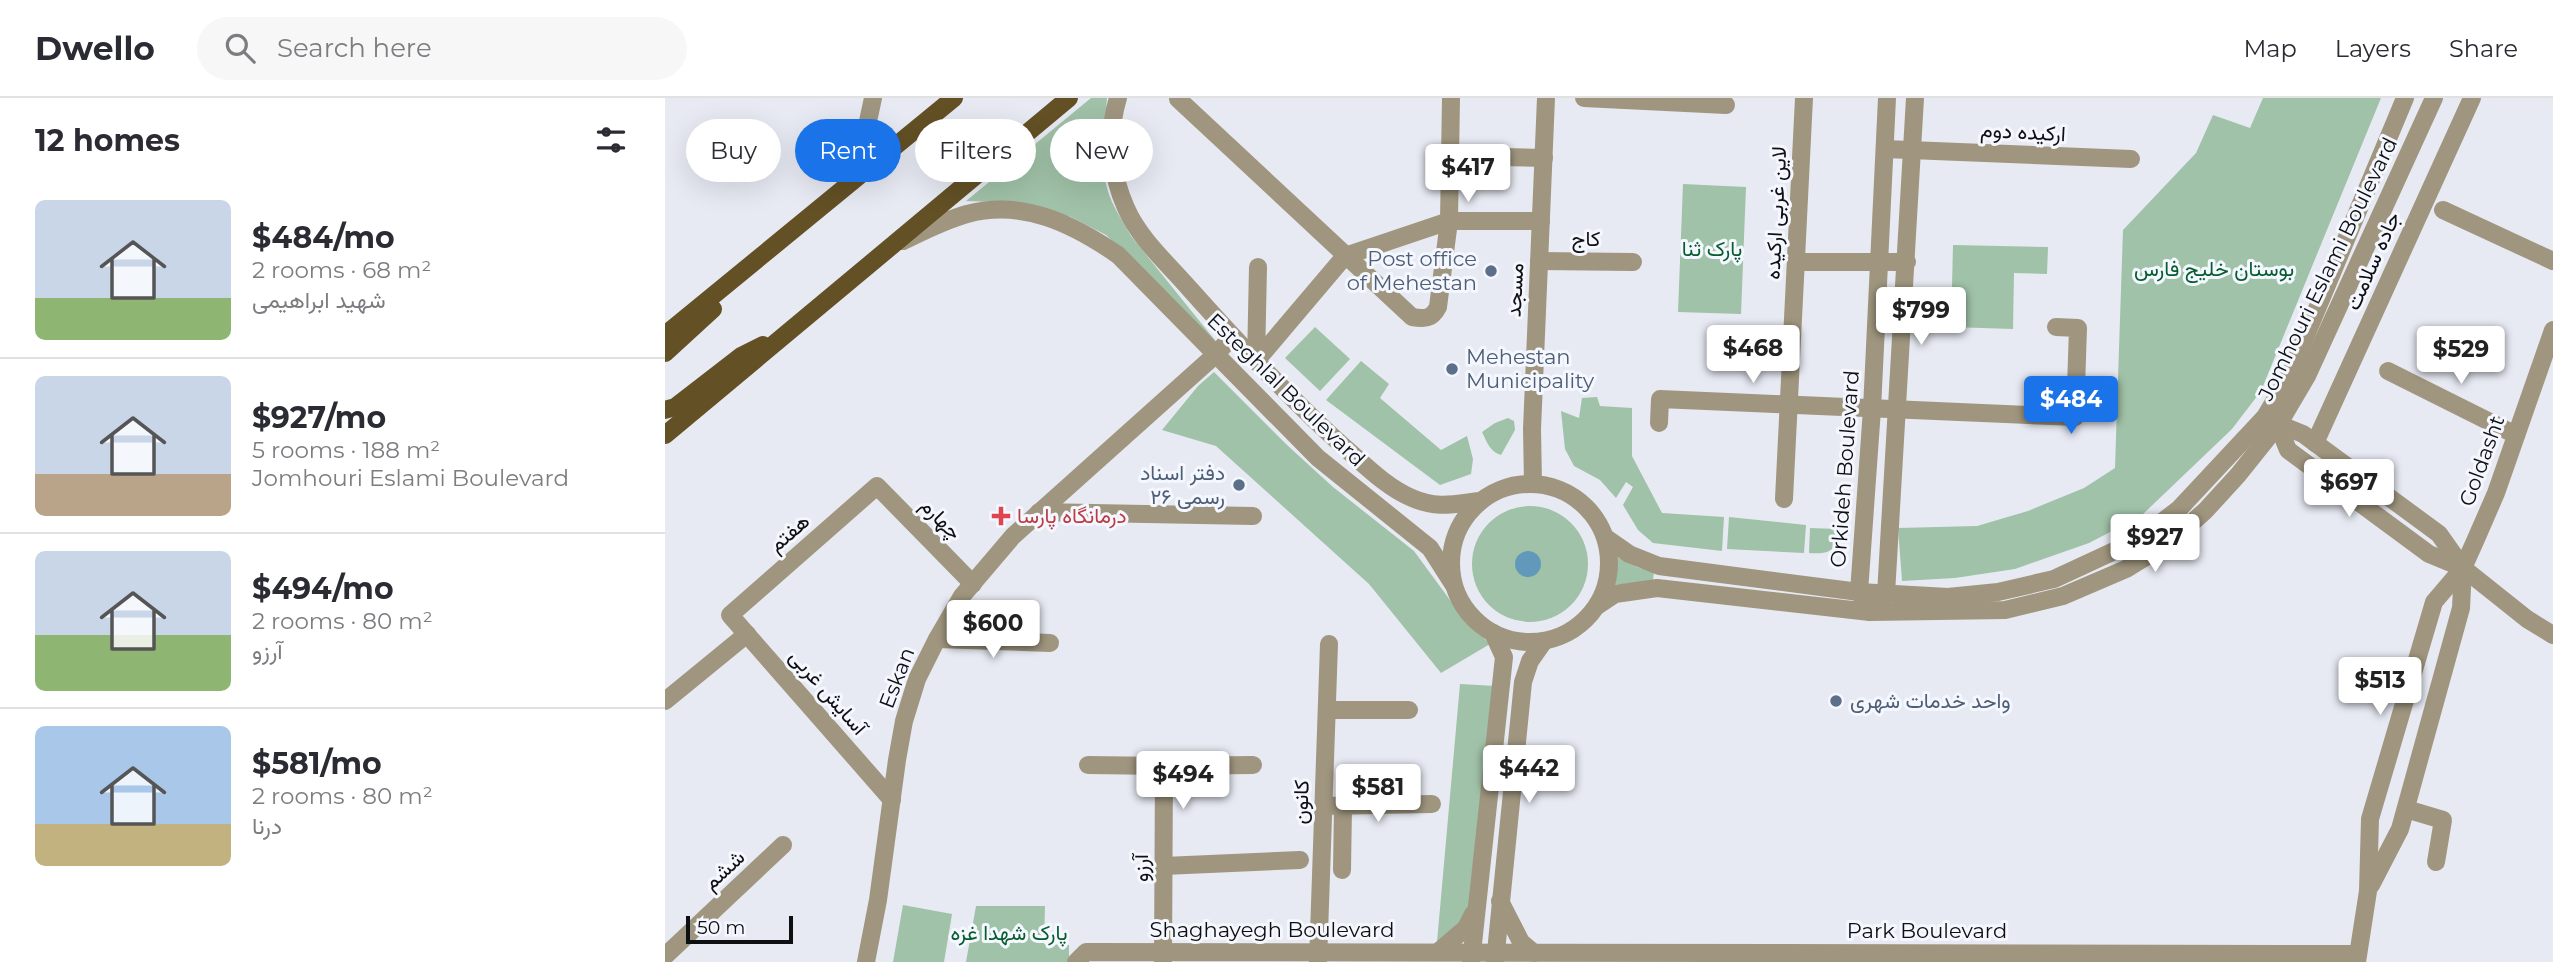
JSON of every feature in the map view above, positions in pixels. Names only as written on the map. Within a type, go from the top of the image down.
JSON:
[{"type":"main road","points":[[665,335],[954,98]]},
{"type":"main road","points":[[665,435],[1069,98]]},
{"type":"main road","points":[[665,353],[710,314],[733,280]]},
{"type":"main road","points":[[665,410],[675,407],[741,356],[786,334]]},
{"type":"street","points":[[845,186],[867,126],[873,98]]},
{"type":"street","name":"Esteghlal Boulevard","points":[[1118,98],[1112,132],[1113,159],[1126,209],[1141,234],[1232,337],[1301,408],[1367,467],[1411,498],[1438,506],[1480,501]]},
{"type":"street","points":[[1178,99],[1412,317],[1427,318],[1434,314],[1438,306],[1449,221],[1451,98]]},
{"type":"street","name":"مسجد","points":[[1533,484],[1532,429],[1546,98]]},
{"type":"street","points":[[1584,98],[1726,105]]},
{"type":"street","name":"لاین غربی ارکیده","points":[[1784,499],[1804,98]]},
{"type":"street","name":"Orkideh Boulevard","points":[[1859,592],[1872,409],[1887,98]]},
{"type":"street","points":[[1859,592],[1871,612],[1886,594],[1915,98]]},
{"type":"street","name":"Jomhouri Eslami Boulevard","points":[[1606,538],[1629,554],[1659,566],[1859,592],[1948,597],[1998,592],[2054,579],[2138,540],[2179,509],[2271,421],[2405,98]]},
{"type":"street","name":"Jomhouri Eslami Boulevard","points":[[1597,606],[1615,594],[1657,588],[1871,612],[2005,610],[2063,596],[2126,569],[2170,542],[2238,475],[2271,421],[2307,376],[2434,98]]},
{"type":"street","name":"جاده سلامت","points":[[2315,443],[2472,98]]},
{"type":"street","name":"ارکیده دوم","points":[[1885,149],[2131,159]]},
{"type":"street","points":[[1450,156],[1544,159]]},
{"type":"street","name":"Esteghlal Boulevard","points":[[884,250],[943,222],[970,213],[999,210],[1029,212],[1054,218],[1086,233],[1118,255],[1318,458],[1430,548],[1453,584]]},
{"type":"street","points":[[2443,210],[2553,261]]},
{"type":"street","points":[[1256,361],[1345,256],[1449,221],[1541,221]]},
{"type":"street","name":"کاج","points":[[1539,261],[1633,262]]},
{"type":"street","points":[[1796,262],[1906,262]]},
{"type":"street","points":[[1256,361],[1258,267]]},
{"type":"street","points":[[1659,423],[1660,400],[2074,417],[2078,328],[2056,327]]},
{"type":"street","name":"Goldasht","points":[[2463,568],[2496,493],[2553,330]]},
{"type":"street","name":"Eskan","points":[[866,962],[878,900],[904,721],[917,679],[937,639],[963,596],[1013,536],[1215,356],[1232,337]]},
{"type":"street","points":[[2388,371],[2516,435]]},
{"type":"street","points":[[2271,421],[2303,434],[2439,534],[2463,568],[2461,608],[2406,809],[2400,828],[2368,891]]},
{"type":"street","points":[[2271,421],[2288,450],[2429,554],[2463,568],[2553,635]]},
{"type":"street","points":[[1533,484],[1570,494],[1598,521],[1606,538],[1609,573],[1597,606],[1574,629],[1560,637],[1544,641],[1517,641],[1493,633],[1479,624],[1468,612],[1453,584],[1450,566],[1457,530],[1480,501],[1505,488],[1533,484]]},
{"type":"street","name":"چهارم","points":[[877,485],[973,584]]},
{"type":"street","name":"هفتم","points":[[730,615],[877,485]]},
{"type":"street","points":[[1039,512],[1253,516]]},
{"type":"street","points":[[2357,958],[2368,891],[2370,819],[2434,602],[2463,568]]},
{"type":"street","name":"آسایش غربی","points":[[730,615],[892,800]]},
{"type":"street","points":[[1471,957],[1504,657],[1493,633]]},
{"type":"street","points":[[665,701],[747,634]]},
{"type":"street","points":[[937,639],[1050,643]]},
{"type":"street","points":[[1496,957],[1523,682],[1530,662],[1544,641]]},
{"type":"street","name":"کانون","points":[[1318,958],[1329,644]]},
{"type":"street","points":[[1327,710],[1409,710]]},
{"type":"street","points":[[1088,765],[1253,765]]},
{"type":"street","name":"آرزو","points":[[1163,957],[1164,766]]},
{"type":"street","points":[[1323,806],[1432,804]]},
{"type":"street","points":[[1342,870],[1343,806]]},
{"type":"street","points":[[2406,809],[2443,820],[2436,862]]},
{"type":"street","name":"ششم","points":[[665,956],[783,845]]},
{"type":"street","points":[[1164,866],[1300,860]]},
{"type":"street","points":[[1500,901],[1521,942],[1534,953]]},
{"type":"street","points":[[1438,953],[1466,928],[1477,907]]},
{"type":"street","name":"Shaghayegh Boulevard","points":[[1076,962],[1086,952],[1163,957],[1318,958],[1438,953],[1496,957]]},
{"type":"street","name":"Park Boulevard","points":[[1496,957],[1534,953],[2357,958]]},
{"type":"green space","points":[[1091,98],[1107,98],[1105,119],[1066,119]]},
{"type":"green space","name":"بوستان خلیج فارس","points":[[2263,98],[2381,98],[2261,391],[2232,429],[2141,516],[2089,543],[2015,569],[1955,578],[1902,581],[1898,528],[1977,526],[2028,511],[2084,488],[2115,468],[2123,230],[2196,153],[2213,115],[2250,128]]},
{"type":"green space","points":[[1050,132],[1050,182],[1106,182],[1114,207],[1131,236],[1218,344],[1106,235],[1071,217],[1025,203],[966,201],[989,182],[1036,182],[1036,143]]},
{"type":"green space","name":"پارک ثنا","points":[[1683,184],[1746,187],[1741,314],[1678,312]]},
{"type":"green space","points":[[1953,245],[2048,247],[2047,274],[2014,273],[2013,329],[1951,327]]},
{"type":"green space","points":[[1315,327],[1350,359],[1320,391],[1285,358]]},
{"type":"green space","points":[[1361,361],[1389,384],[1380,398],[1441,450],[1467,436],[1473,459],[1471,474],[1440,485],[1326,400]]},
{"type":"green space","points":[[1214,372],[1333,487],[1414,551],[1458,611],[1490,644],[1441,673],[1369,584],[1216,446],[1162,430],[1198,386]]},
{"type":"green space","points":[[1597,397],[1600,406],[1632,408],[1632,456],[1662,513],[1724,517],[1722,551],[1653,543],[1638,530],[1623,505],[1633,487],[1626,482],[1616,498],[1600,480],[1574,466],[1565,449],[1561,411],[1579,418],[1582,398]]},
{"type":"green space","points":[[1508,418],[1514,421],[1515,430],[1501,455],[1491,449],[1482,432]]},
{"type":"green space","points":[[1530,506],[1552,510],[1571,523],[1584,542],[1588,564],[1584,586],[1571,605],[1552,618],[1530,622],[1508,618],[1489,605],[1476,586],[1472,564],[1476,542],[1489,523],[1508,510]]},
{"type":"green space","points":[[1729,517],[1806,525],[1804,553],[1727,549]]},
{"type":"green space","points":[[1810,528],[1837,529],[1833,547],[1827,552],[1809,553]]},
{"type":"green space","points":[[1616,557],[1639,568],[1654,571],[1653,581],[1614,585]]},
{"type":"green space","points":[[1460,684],[1496,686],[1470,908],[1461,924],[1437,942]]},
{"type":"green space","points":[[903,905],[952,914],[944,962],[893,962]]},
{"type":"green space","name":"پارک شهدا غزه","points":[[976,906],[1045,906],[1044,944],[1069,945],[1069,962],[966,962]]},
{"type":"water","points":[[1528,551],[1537,555],[1541,564],[1537,573],[1528,577],[1519,573],[1515,564],[1519,555]]},
{"type":"place","name":"Post office of Mehestan","points":[[1491,271]]},
{"type":"place","name":"Mehestan Municipality","points":[[1452,369]]},
{"type":"place","name":"دفتر اسناد رسمی ۲۶","points":[[1239,485]]},
{"type":"place","name":"درمانگاه پارسا","points":[[1001,516]]},
{"type":"place","name":"واحد خدمات شهری","points":[[1836,701]]}]
